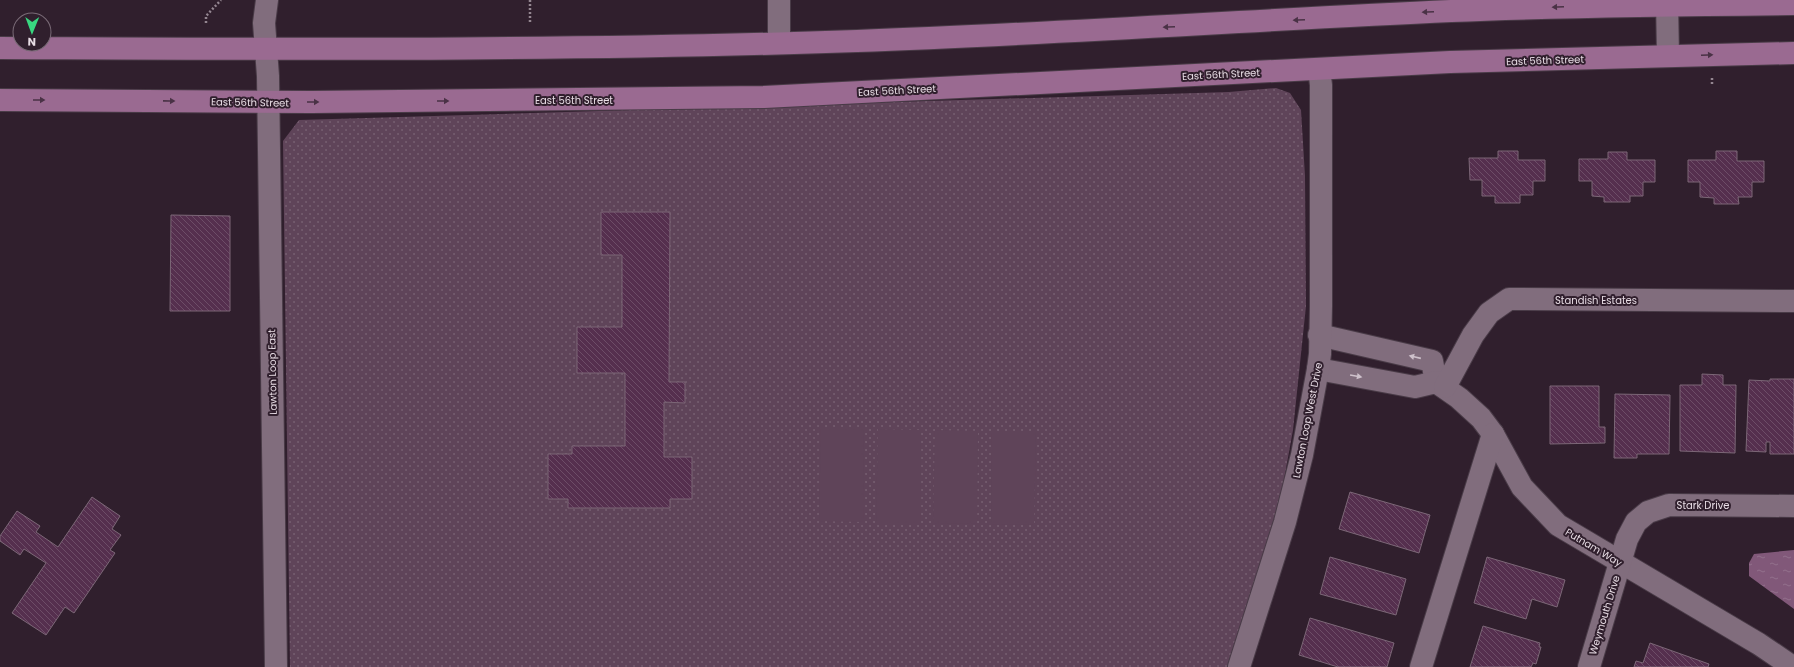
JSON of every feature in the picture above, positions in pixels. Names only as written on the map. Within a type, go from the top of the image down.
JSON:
[{"type":"main road","points":[[0,48],[265,50],[601,47],[779,43],[968,37],[1453,11],[1667,3],[1794,4]]},
{"type":"main road","name":"East 56th Street","points":[[0,100],[268,102],[611,100],[764,97],[1450,62],[1794,53]]},
{"type":"street","name":"Lawton Loop East","points":[[267,0],[264,23],[268,76],[276,667]]},
{"type":"street","points":[[779,0],[779,43]]},
{"type":"street","points":[[1667,3],[1668,56]]},
{"type":"street","name":"Lawton Loop West Drive","points":[[1239,667],[1285,522],[1302,456],[1318,370],[1320,335],[1321,92],[1319,69]]},
{"type":"street","name":"Standish Estates","points":[[1440,385],[1489,313],[1509,299],[1794,301]]},
{"type":"street","points":[[1318,370],[1415,387],[1440,385],[1432,361],[1320,335]]},
{"type":"street","name":"Putnam Way","points":[[1440,385],[1474,410],[1493,434],[1522,487],[1558,526],[1759,644],[1793,667]]},
{"type":"street","points":[[1421,667],[1493,434]]},
{"type":"street","name":"Stark Drive","points":[[1620,562],[1627,539],[1636,522],[1648,512],[1668,505],[1794,506]]},
{"type":"street","name":"Weymouth Drive","points":[[1588,667],[1620,562]]},
{"type":"path","points":[[206,22],[206,16],[221,0]]},
{"type":"path","points":[[530,0],[530,22]]},
{"type":"shaded area","points":[[1276,88],[1290,93],[1301,110],[1305,176],[1306,306],[1293,430],[1279,507],[1269,550],[1251,592],[1229,667],[290,667],[283,141],[299,120],[1229,92]]},
{"type":"shaded area","points":[[821,428],[864,428],[863,522],[819,521]]},
{"type":"shaded area","points":[[878,429],[921,430],[920,523],[876,523]]},
{"type":"shaded area","points":[[935,430],[978,431],[977,524],[933,523]]},
{"type":"shaded area","points":[[992,431],[1036,431],[1034,525],[991,524]]},
{"type":"water","points":[[1794,550],[1794,609],[1749,576],[1749,563],[1754,554]]},
{"type":"building","points":[[1498,151],[1518,151],[1518,160],[1545,160],[1545,181],[1533,181],[1533,195],[1520,195],[1520,203],[1495,203],[1495,196],[1482,196],[1482,180],[1470,180],[1469,158],[1498,158]]},
{"type":"building","points":[[1716,151],[1737,151],[1737,161],[1764,161],[1764,182],[1752,182],[1752,197],[1738,197],[1739,204],[1714,204],[1714,198],[1700,197],[1700,182],[1688,182],[1688,160],[1716,160]]},
{"type":"building","points":[[1608,152],[1627,152],[1627,160],[1655,160],[1655,182],[1643,182],[1643,196],[1630,196],[1630,202],[1604,202],[1604,197],[1592,196],[1592,181],[1579,181],[1579,159],[1608,159]]},
{"type":"building","points":[[601,212],[670,212],[669,382],[685,382],[685,403],[664,402],[664,457],[692,457],[692,499],[670,499],[670,508],[568,508],[568,499],[548,499],[548,454],[572,454],[572,446],[625,446],[625,373],[577,373],[577,327],[622,327],[622,255],[601,255]]},
{"type":"building","points":[[171,215],[230,216],[230,311],[170,311]]},
{"type":"building","points":[[1702,374],[1723,375],[1723,385],[1736,385],[1735,453],[1680,451],[1680,385],[1702,385]]},
{"type":"building","points":[[1770,379],[1794,379],[1794,454],[1770,454],[1770,442],[1766,442],[1766,452],[1746,451],[1749,380],[1770,381]]},
{"type":"building","points":[[1550,386],[1599,386],[1599,427],[1605,427],[1605,443],[1550,444]]},
{"type":"building","points":[[1615,394],[1670,395],[1669,454],[1637,454],[1637,458],[1614,458]]},
{"type":"building","points":[[1350,492],[1430,515],[1419,553],[1339,529]]},
{"type":"building","points":[[92,497],[120,516],[112,529],[121,535],[110,550],[115,553],[74,613],[65,607],[46,635],[12,613],[46,563],[24,549],[20,555],[0,541],[0,536],[17,511],[40,526],[36,532],[58,547]]},
{"type":"building","points":[[1330,557],[1406,579],[1396,615],[1320,594]]},
{"type":"building","points":[[1487,557],[1565,580],[1557,607],[1532,599],[1526,619],[1474,603]]},
{"type":"building","points":[[1310,618],[1394,643],[1387,667],[1338,667],[1299,655]]},
{"type":"building","points":[[1483,626],[1540,643],[1539,647],[1541,647],[1536,664],[1533,663],[1531,667],[1470,667]]},
{"type":"building","points":[[1650,643],[1709,664],[1708,667],[1634,667],[1636,661],[1643,663]]}]
